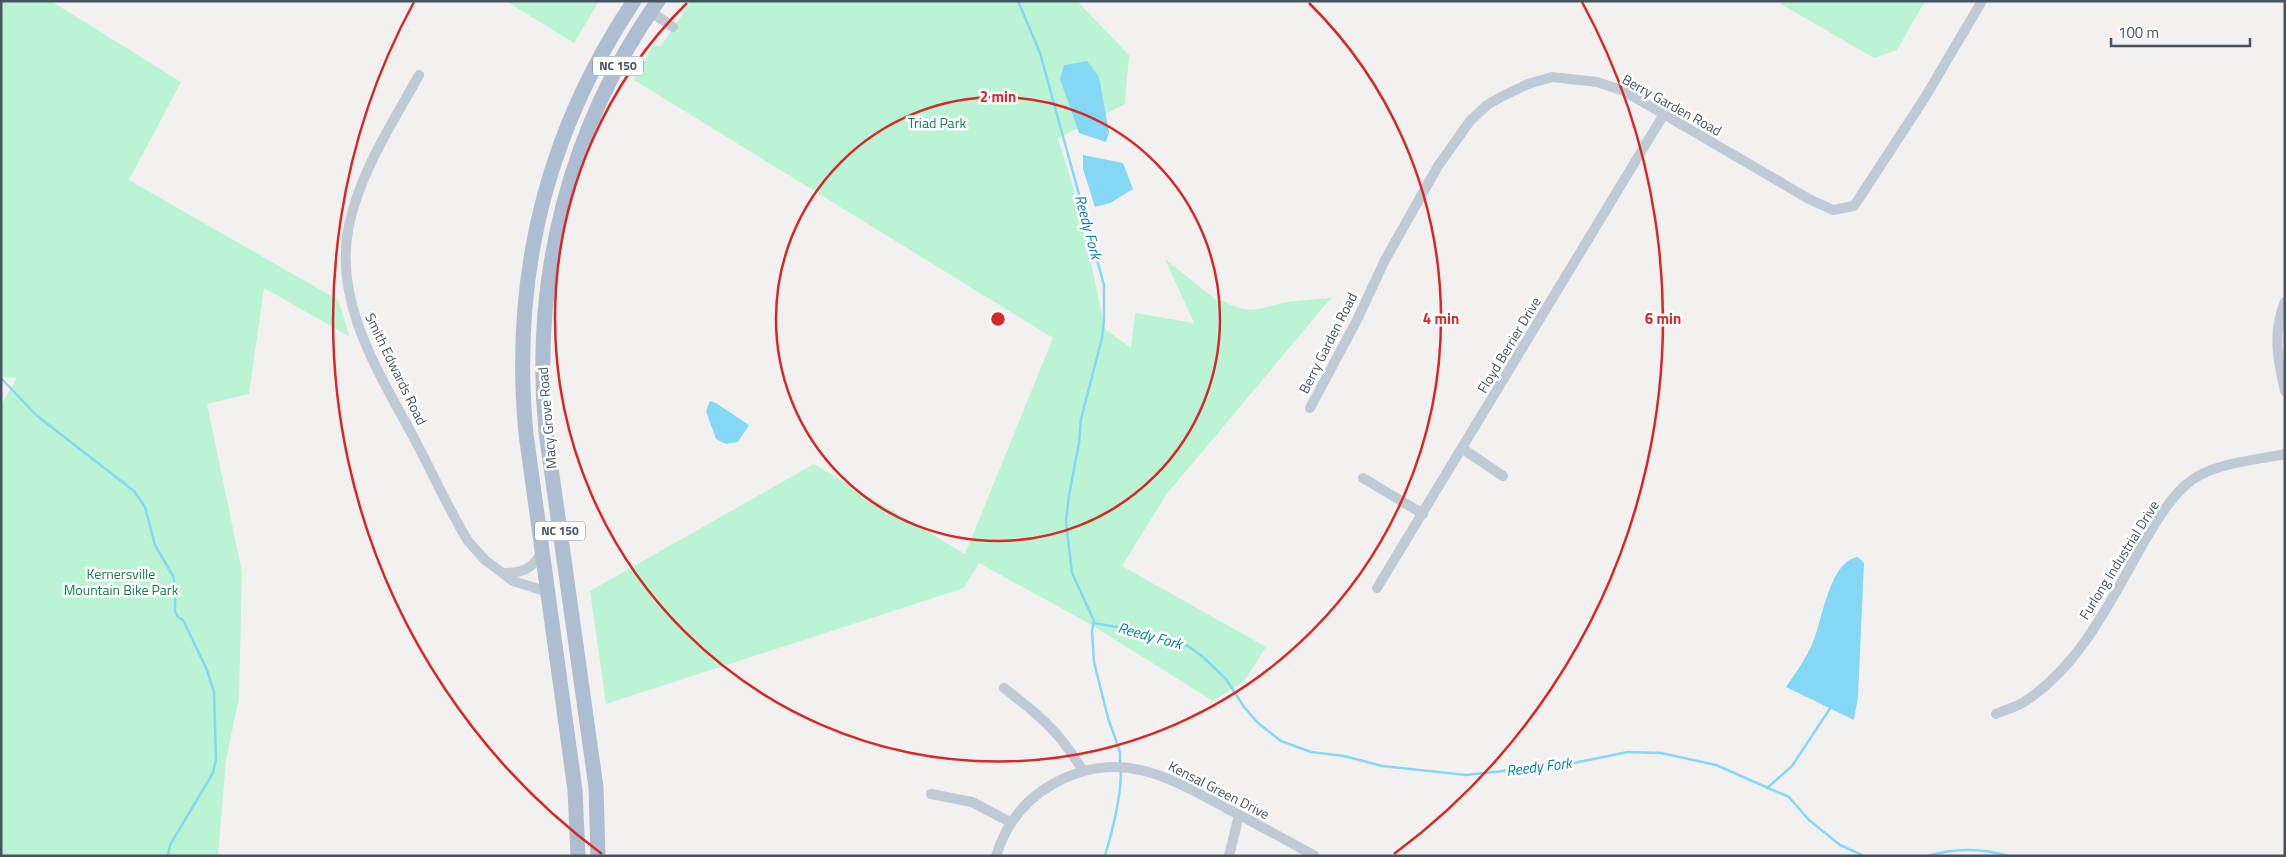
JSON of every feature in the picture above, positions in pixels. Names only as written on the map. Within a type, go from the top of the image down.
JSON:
[{"type":"main road","points":[[585,135],[614,54],[636,15],[637,7],[634,1]]},
{"type":"main road","name":"Macy Grove Road","points":[[578,856],[575,790],[526,434],[522,380],[524,311],[531,251],[542,201],[557,151],[597,61],[634,1]]},
{"type":"main road","name":"Macy Grove Road","points":[[598,856],[596,787],[544,406],[543,329],[547,281],[556,230],[568,182],[585,135],[615,71],[653,5]]},
{"type":"main road","points":[[526,434],[554,561],[559,571],[566,574]]},
{"type":"street","name":"Berry Garden Road","points":[[1310,408],[1357,320],[1385,260],[1438,166],[1470,121],[1488,105],[1528,84],[1552,77],[1597,82],[1624,91],[1809,199],[1833,210],[1854,206],[1918,110],[1982,1]]},
{"type":"street","points":[[653,5],[673,27]]},
{"type":"street","name":"Smith Edwards Road","points":[[419,75],[373,161],[352,209],[344,259],[348,290],[357,323],[376,364],[461,530],[476,551],[514,581],[548,592]]},
{"type":"street","name":"Floyd Berrier Drive","points":[[1377,588],[1424,514],[1664,114]]},
{"type":"street","points":[[2285,302],[2280,314],[2276,351],[2285,391]]},
{"type":"street","points":[[1463,449],[1503,476]]},
{"type":"street","name":"Furlong Industrial Drive","points":[[1996,714],[2022,703],[2043,688],[2069,664],[2100,618],[2157,520],[2181,489],[2198,476],[2213,469],[2285,454]]},
{"type":"street","points":[[1363,478],[1424,514]]},
{"type":"street","points":[[504,573],[516,573],[528,569],[542,552]]},
{"type":"street","points":[[1004,688],[1055,729],[1083,771]]},
{"type":"street","name":"Kensal Green Drive","points":[[996,856],[1010,822],[1040,791],[1083,771],[1132,768],[1172,779],[1315,856]]},
{"type":"street","points":[[931,794],[972,802],[1010,822]]},
{"type":"street","points":[[1229,856],[1240,815]]},
{"type":"green space","name":"Kernersville Mountain Bike Park","points":[[1,1],[51,1],[181,82],[129,180],[338,300],[350,337],[264,288],[249,394],[207,404],[242,572],[239,698],[226,760],[218,856],[1,856],[1,405],[17,378],[1,377]]},
{"type":"green space","points":[[506,1],[599,1],[574,43]]},
{"type":"green space","name":"Triad Park","points":[[684,1],[1077,1],[1129,55],[1125,104],[1058,138],[1080,210],[1105,329],[1131,348],[1135,313],[1194,323],[1165,259],[1219,302],[1222,300],[1240,308],[1254,309],[1287,302],[1331,298],[1166,495],[1122,566],[1266,647],[1245,680],[1213,701],[1090,624],[979,563],[964,588],[606,704],[590,591],[814,464],[965,554],[1053,338],[634,80],[654,44],[660,47],[689,5]]},
{"type":"green space","points":[[1776,1],[1925,1],[1897,50],[1874,58]]},
{"type":"water","points":[[1087,61],[1099,77],[1109,132],[1106,142],[1079,133],[1060,79],[1064,65]]},
{"type":"water","points":[[1083,155],[1123,163],[1133,189],[1110,203],[1095,207],[1083,169]]},
{"type":"water","points":[[710,401],[749,425],[738,442],[726,444],[716,439],[706,411]]},
{"type":"water","points":[[1858,557],[1864,563],[1858,696],[1854,720],[1786,687],[1811,647],[1833,582],[1848,561]]},
{"type":"waterway","name":"Reedy Fork","points":[[1018,1],[1040,53],[1104,285],[1102,338],[1081,419],[1079,443],[1066,521],[1072,573],[1094,621],[1092,631],[1094,662],[1108,718],[1120,752],[1120,764]]},
{"type":"waterway","points":[[1,378],[36,415],[134,491],[145,507],[155,545],[173,576],[175,611],[178,617],[183,620],[207,670],[214,692],[216,759],[213,773],[170,845],[168,856]]},
{"type":"waterway","name":"Reedy Fork","points":[[1093,623],[1142,631],[1169,638],[1188,646],[1203,657],[1226,679],[1244,707],[1258,723],[1281,741],[1311,752],[1344,756],[1382,766],[1466,775],[1569,764],[1628,752],[1661,753],[1716,765],[1789,797],[1809,820],[1840,845],[1864,856]]},
{"type":"waterway","points":[[1767,788],[1792,766],[1831,707]]},
{"type":"waterway","points":[[1105,856],[1114,824],[1121,769]]},
{"type":"waterway","name":"Reedy Fork","points":[[1927,856],[1947,851],[1968,850],[1989,851],[2009,856]]}]
